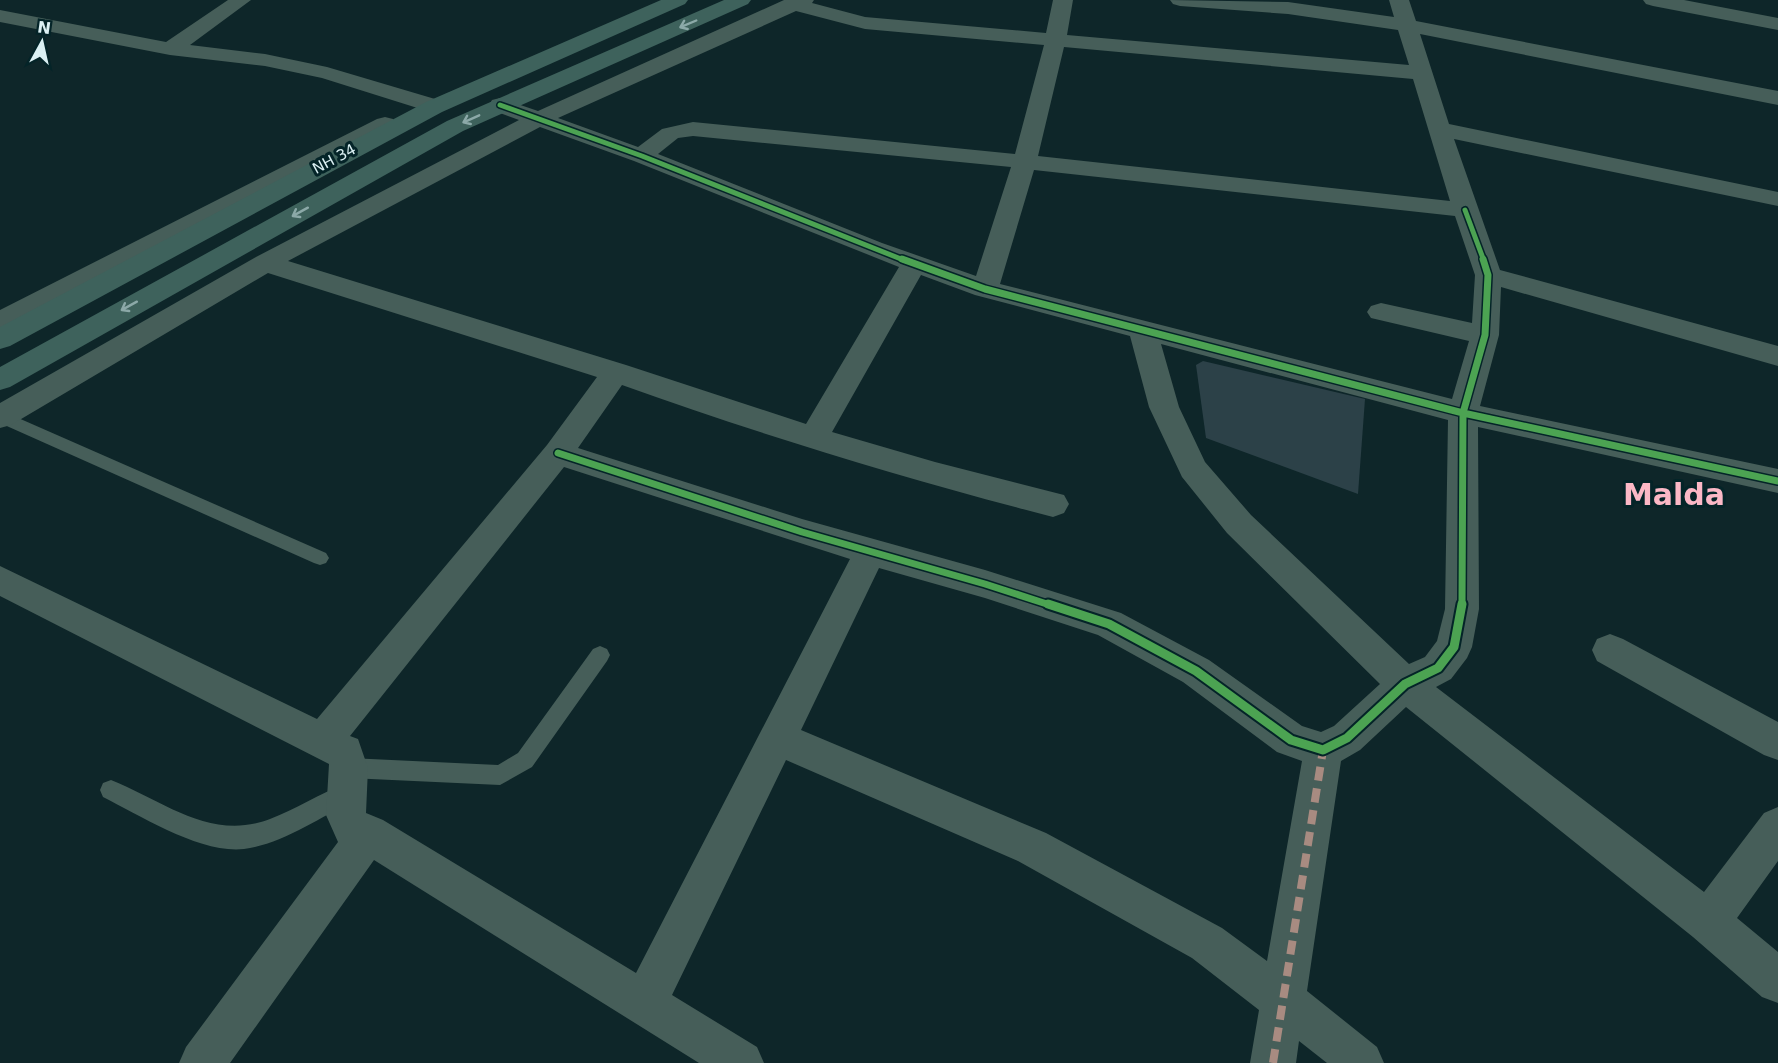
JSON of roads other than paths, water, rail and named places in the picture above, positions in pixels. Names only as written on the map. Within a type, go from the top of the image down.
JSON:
[{"type":"main road","name":"NH 34","points":[[1,325],[92,288],[434,107],[678,0]]},
{"type":"main road","points":[[0,380],[455,126],[741,0]]},
{"type":"street","points":[[170,49],[241,0]]},
{"type":"street","points":[[1,325],[427,104],[669,0]]},
{"type":"street","points":[[985,289],[1025,162],[1056,41],[1063,0]]},
{"type":"street","points":[[1180,0],[1288,8],[1407,25],[1778,98]]},
{"type":"street","points":[[558,453],[802,532],[985,584],[1109,624],[1196,671],[1291,740],[1323,750],[1347,738],[1405,684],[1438,668],[1454,647],[1462,609],[1463,413],[1485,335],[1488,275],[1479,242],[1465,210],[1399,0]]},
{"type":"street","points":[[1653,0],[1778,24]]},
{"type":"street","points":[[0,417],[265,262],[538,119],[797,2],[823,14],[865,23],[1423,73]]},
{"type":"street","points":[[0,16],[170,49],[265,60],[327,72],[427,104]]},
{"type":"street","points":[[500,105],[642,156],[914,264],[985,289],[1143,332],[1463,413],[1778,481]]},
{"type":"street","points":[[642,156],[665,134],[677,130],[693,129],[1025,162],[1465,210]]},
{"type":"street","points":[[1440,129],[1778,199]]},
{"type":"street","points":[[265,262],[395,305],[616,372],[703,404],[813,438],[935,474],[1053,504]]},
{"type":"street","points":[[813,438],[914,264]]},
{"type":"street","points":[[1488,275],[1778,356]]},
{"type":"street","points":[[1381,312],[1485,335]]},
{"type":"street","points":[[1143,332],[1164,407],[1193,469],[1239,524],[1405,684],[1459,729],[1708,922],[1778,981]]},
{"type":"street","points":[[616,372],[339,767],[345,819],[353,830],[369,834],[741,1063]]},
{"type":"street","points":[[644,1005],[870,552]]},
{"type":"street","points":[[0,580],[339,767]]},
{"type":"street","points":[[1610,651],[1778,742]]},
{"type":"street","points":[[777,738],[1032,847],[1207,943],[1345,1048],[1361,1063]]},
{"type":"street","points":[[1273,1063],[1323,750]]},
{"type":"street","points":[[1708,922],[1778,827]]},
{"type":"street","points":[[202,1063],[369,834]]},
{"type":"lane","points":[[0,417],[320,558]]},
{"type":"lane","points":[[111,790],[202,833],[243,838],[283,824],[339,767],[395,772],[500,775],[525,760],[600,655]]},
{"type":"district","name":"Malda","points":[[1674,495]]}]
